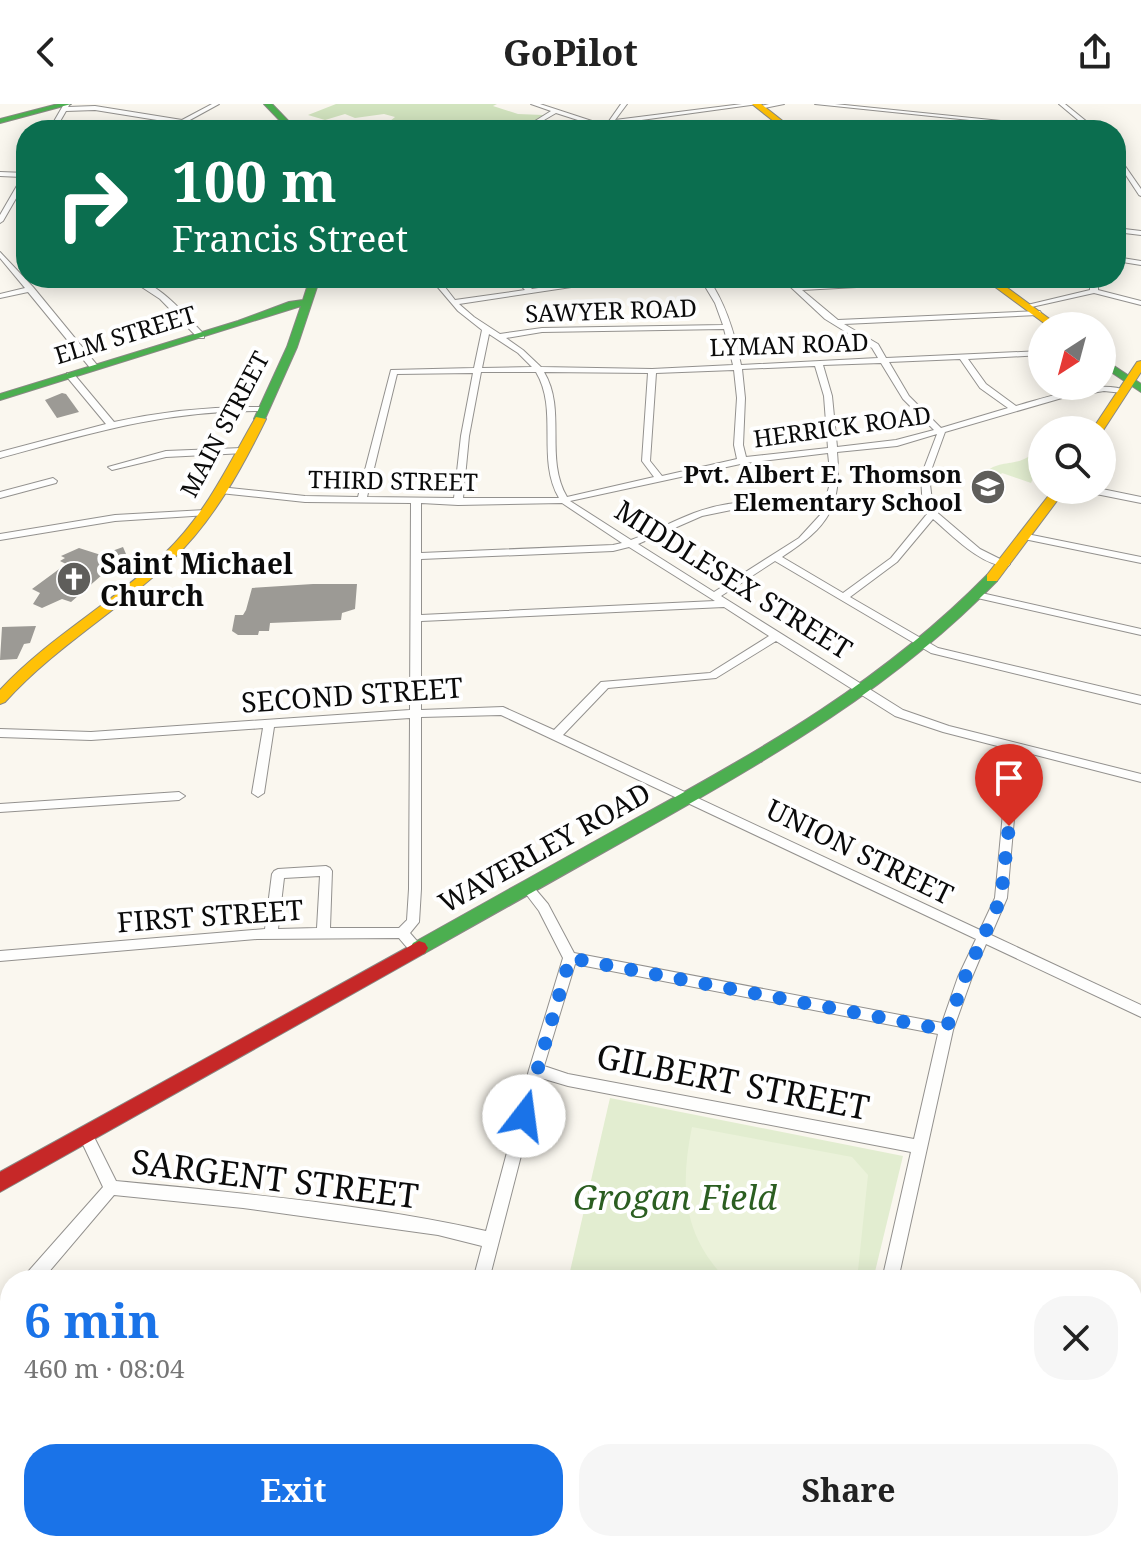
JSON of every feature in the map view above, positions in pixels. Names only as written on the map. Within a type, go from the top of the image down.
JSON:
[{"type":"street","points":[[187,120],[216,104]]},
{"type":"street","points":[[268,104],[283,120]]},
{"type":"street","points":[[534,104],[585,120]]},
{"type":"street","points":[[621,120],[781,104]]},
{"type":"street","points":[[818,104],[980,120]]},
{"type":"street","points":[[1062,104],[1082,120]]},
{"type":"street","points":[[757,105],[777,120]]},
{"type":"street","points":[[0,121],[66,106],[170,120]]},
{"type":"street","points":[[540,120],[555,111]]},
{"type":"street","points":[[1126,171],[1141,194]]},
{"type":"street","points":[[0,221],[16,193]]},
{"type":"street","points":[[0,254],[16,272]]},
{"type":"street","points":[[0,270],[12,267]]},
{"type":"street","points":[[148,288],[169,301],[201,336]]},
{"type":"street","name":"MAIN STREET","points":[[2,694],[69,634],[168,557],[205,513],[242,451],[315,288]]},
{"type":"street","points":[[443,288],[486,329],[539,369],[548,393],[552,468],[564,500]]},
{"type":"street","points":[[527,288],[530,291]]},
{"type":"street","points":[[455,302],[550,288]]},
{"type":"street","points":[[711,288],[719,300],[736,366],[741,395],[737,435],[742,460]]},
{"type":"street","points":[[796,288],[836,322],[870,342],[906,397],[942,433],[925,476],[928,510],[977,551],[1005,564]]},
{"type":"street","points":[[1000,288],[1035,312]]},
{"type":"street","points":[[0,296],[30,289],[94,367]]},
{"type":"street","points":[[836,322],[1032,310],[1094,291],[1141,303]]},
{"type":"street","name":"ELM STREET","points":[[0,397],[201,336],[292,304],[309,302]]},
{"type":"street","name":"SAWYER ROAD","points":[[497,337],[542,330],[726,327]]},
{"type":"street","points":[[458,502],[476,370],[486,329]]},
{"type":"street","name":"LYMAN ROAD","points":[[362,500],[394,372],[539,369],[652,371],[1028,354]]},
{"type":"street","points":[[962,356],[983,386],[1013,408]]},
{"type":"street","points":[[714,596],[802,540],[827,512],[835,486],[828,396],[818,362]]},
{"type":"street","points":[[1109,416],[1131,387],[1141,364]]},
{"type":"street","points":[[652,371],[646,461],[659,478]]},
{"type":"street","points":[[1116,374],[1131,387]]},
{"type":"street","points":[[70,375],[111,424]]},
{"type":"street","name":"HERRICK ROAD","points":[[564,500],[742,460],[897,443],[942,433],[1013,408],[1104,389],[1131,387]]},
{"type":"street","points":[[0,455],[111,424],[216,408],[262,409]]},
{"type":"street","points":[[112,467],[166,454],[242,451]]},
{"type":"street","points":[[0,495],[53,481]]},
{"type":"street","name":"THIRD STREET","points":[[220,490],[302,499],[458,502],[564,500]]},
{"type":"street","points":[[1116,495],[1141,500]]},
{"type":"street","name":"MIDDLESEX STREET","points":[[564,500],[899,713],[1141,778]]},
{"type":"street","points":[[416,501],[415,889],[413,922],[402,933],[416,948]]},
{"type":"street","points":[[416,556],[632,545],[698,515],[730,506],[763,503],[827,512]]},
{"type":"street","name":"WAVERLEY ROAD","points":[[0,1183],[689,796],[866,691],[927,644],[977,595],[1027,537],[1049,504]]},
{"type":"street","points":[[0,537],[115,518],[205,513]]},
{"type":"street","points":[[844,597],[894,560],[932,514]]},
{"type":"street","points":[[1027,537],[1141,560]]},
{"type":"street","points":[[775,557],[945,655],[1141,700]]},
{"type":"street","points":[[977,595],[1141,632]]},
{"type":"street","points":[[416,618],[727,604]]},
{"type":"street","points":[[557,734],[605,685],[712,676],[778,635]]},
{"type":"street","name":"SECOND STREET","points":[[0,733],[91,736],[503,711],[689,796]]},
{"type":"street","points":[[258,793],[269,724]]},
{"type":"street","points":[[892,1270],[946,1030],[983,936],[997,910],[1004,883],[1015,746]]},
{"type":"street","points":[[0,808],[179,796]]},
{"type":"street","name":"UNION STREET","points":[[689,796],[1141,1011]]},
{"type":"street","points":[[271,934],[278,874],[326,871],[323,931]]},
{"type":"street","points":[[484,1270],[536,1070],[570,958],[544,908],[527,887]]},
{"type":"street","name":"FIRST STREET","points":[[0,956],[323,931],[402,933]]},
{"type":"street","points":[[570,958],[946,1030]]},
{"type":"street","name":"GILBERT STREET","points":[[536,1070],[568,1080],[919,1147]]},
{"type":"street","name":"SARGENT STREET","points":[[85,1134],[111,1188],[243,1201],[438,1228],[491,1240]]},
{"type":"street","points":[[41,1270],[111,1188]]},
{"type":"green space","points":[[336,104],[497,104],[493,106],[518,114],[543,115],[537,120],[391,120],[395,117],[384,114],[355,118],[345,114],[325,120],[308,115]]},
{"type":"green space","points":[[1028,457],[1028,482],[1002,473],[997,479],[983,475],[994,467]]},
{"type":"green space","name":"Grogan Field","points":[[610,1098],[903,1156],[875,1270],[570,1270]]},
{"type":"green space","points":[[692,1127],[852,1157],[868,1175],[858,1270],[718,1270],[701,1245],[688,1209],[688,1149]]},
{"type":"building","points":[[62,393],[79,412],[57,418],[45,400]]},
{"type":"building","name":"Saint Michael Church","points":[[123,547],[126,554],[71,602],[62,599],[42,608],[33,604],[40,593],[32,589],[66,564],[60,561],[65,558],[61,556],[79,548],[101,555]]},
{"type":"building","points":[[357,584],[355,609],[342,613],[341,620],[270,623],[269,631],[259,631],[258,635],[238,635],[232,631],[235,615],[243,615],[252,588]]},
{"type":"building","points":[[36,626],[30,643],[24,644],[17,659],[0,660],[2,627]]},
{"type":"traffic: fast","points":[[0,121],[67,104]]},
{"type":"traffic: fast","points":[[268,104],[283,120]]},
{"type":"traffic: fast","points":[[260,419],[292,347],[312,288]]},
{"type":"traffic: fast","points":[[0,397],[242,323],[292,304],[309,302]]},
{"type":"traffic: fast","points":[[1116,371],[1141,389]]},
{"type":"traffic: fast","points":[[419,948],[716,782],[842,705],[921,646],[992,578]]},
{"type":"traffic: slow","points":[[756,104],[777,120]]},
{"type":"traffic: slow","points":[[1002,288],[1035,312]]},
{"type":"traffic: slow","points":[[1107,416],[1141,364]]},
{"type":"traffic: slow","points":[[0,699],[39,659],[147,575],[182,542],[220,492],[260,419]]},
{"type":"traffic: slow","points":[[992,578],[1048,504]]},
{"type":"traffic: jam","points":[[0,1183],[419,948]]},
{"type":"place","name":"Pvt. Albert E. Thomson Elementary School","points":[[988,487]]},
{"type":"place","name":"Saint Michael Church","points":[[74,579]]},
{"type":"route","points":[[524,1116],[570,958],[946,1030],[965,977],[1001,898],[1009,826]]}]
